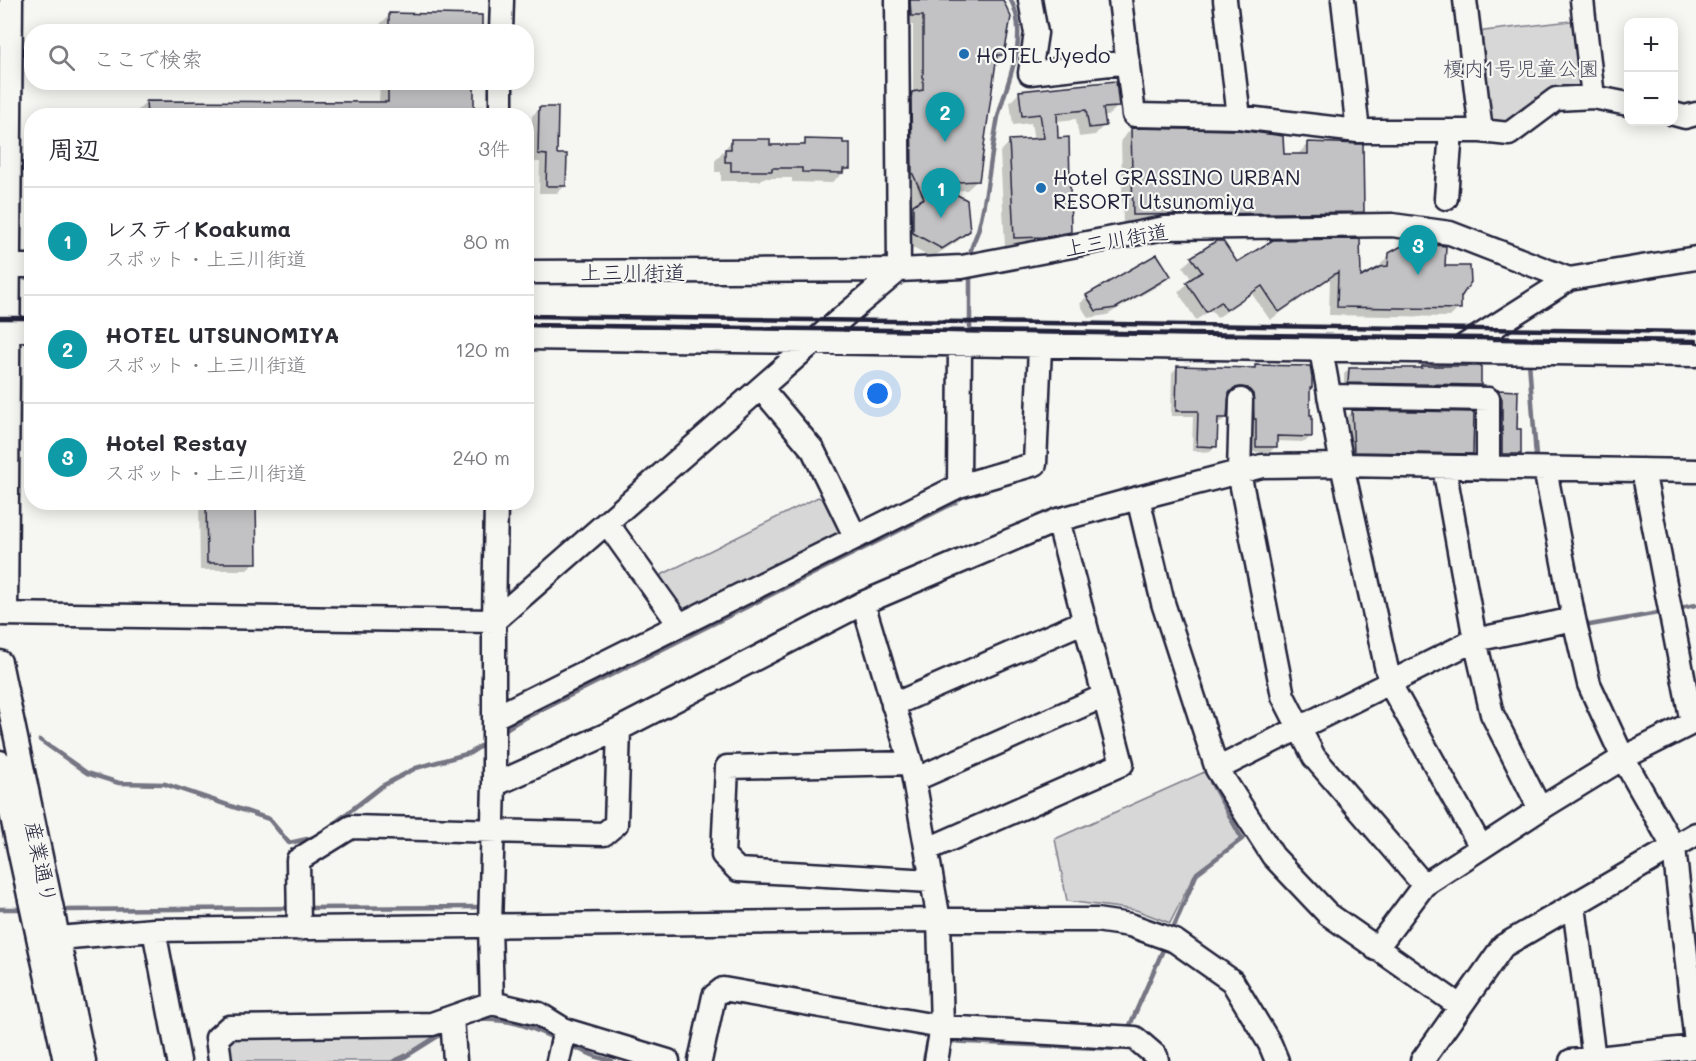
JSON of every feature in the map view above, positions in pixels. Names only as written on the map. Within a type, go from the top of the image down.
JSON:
[{"type":"street","points":[[11,0],[4,266],[3,614],[494,621],[812,343],[899,270],[897,0]]},
{"type":"street","points":[[501,24],[502,0]]},
{"type":"street","points":[[1030,0],[1036,33],[1030,73],[1128,62]]},
{"type":"street","points":[[1120,0],[1134,115],[1239,117],[1358,131],[1481,131],[1509,134],[1556,99],[1593,97],[1624,103]]},
{"type":"street","points":[[1225,0],[1239,117]]},
{"type":"street","points":[[1343,0],[1358,131]]},
{"type":"street","points":[[1465,0],[1481,131]]},
{"type":"street","points":[[1582,0],[1593,97]]},
{"type":"street","points":[[501,90],[501,108]]},
{"type":"street","points":[[1678,115],[1685,117],[1696,114]]},
{"type":"street","points":[[1446,198],[1451,131]]},
{"type":"street","name":"上三川街道","points":[[534,272],[899,270],[962,267],[1165,228],[1392,225],[1450,233],[1569,279]]},
{"type":"street","points":[[1456,351],[1569,279],[1696,258]]},
{"type":"street","points":[[4,266],[24,266]]},
{"type":"street","points":[[4,329],[24,330]]},
{"type":"street","points":[[534,338],[1696,355]]},
{"type":"street","points":[[959,486],[960,346]]},
{"type":"street","points":[[495,717],[959,486],[1035,464],[1040,346]]},
{"type":"street","points":[[1321,350],[1342,465],[1390,684],[1481,848]]},
{"type":"street","points":[[761,388],[813,450],[855,536]]},
{"type":"street","points":[[1329,396],[1488,399],[1488,468]]},
{"type":"street","points":[[1241,400],[1239,472],[1283,696],[1314,757],[1424,885]]},
{"type":"street","points":[[494,785],[619,729],[863,603],[1058,520],[1138,498],[1262,466],[1342,465],[1696,471]]},
{"type":"street","points":[[1444,467],[1475,640],[1492,714],[1540,809]]},
{"type":"street","points":[[1545,469],[1589,684],[1623,758],[1674,848],[1696,1045],[1571,1061]]},
{"type":"street","points":[[1376,949],[1424,885],[1623,758],[1694,722],[1643,470]]},
{"type":"street","points":[[1138,498],[1163,603],[1217,769],[1274,855],[1328,914],[1460,1006]]},
{"type":"street","points":[[492,1003],[490,925],[495,717],[496,510]]},
{"type":"street","points":[[927,849],[1122,764],[1058,520]]},
{"type":"street","points":[[607,523],[679,624]]},
{"type":"street","points":[[863,603],[912,771],[939,920],[942,1027],[936,1061]]},
{"type":"street","points":[[1217,769],[1475,640],[1574,619]]},
{"type":"street","points":[[893,705],[1085,621]]},
{"type":"street","name":"産業通り","points":[[0,662],[49,940],[65,1061]]},
{"type":"street","points":[[931,881],[738,870],[723,855],[727,767],[912,771],[1104,696]]},
{"type":"street","points":[[299,928],[298,860],[351,827],[604,834],[616,824],[619,729]]},
{"type":"street","name":"産業通り","points":[[0,762],[84,1061]]},
{"type":"street","points":[[1422,1061],[1503,946],[1696,834]]},
{"type":"street","points":[[1574,906],[1594,1059]]},
{"type":"street","points":[[49,940],[154,930],[1096,920],[1130,926],[1175,940],[1232,981],[1270,1044],[1277,1061]]},
{"type":"street","points":[[154,930],[179,1061]]},
{"type":"street","points":[[700,1061],[714,996],[723,989],[942,1027],[1135,1038],[1156,1056],[1157,1061]]},
{"type":"street","points":[[220,1061],[217,1038],[229,1027],[432,1024],[492,1003],[539,1014],[565,1030],[668,1061]]},
{"type":"street","points":[[452,1017],[455,1061]]},
{"type":"street","points":[[558,1061],[565,1030]]},
{"type":"green space","name":"榎内1号児童公園","points":[[1579,20],[1585,92],[1504,125],[1492,125],[1476,32]]},
{"type":"green space","points":[[818,497],[829,502],[843,528],[839,538],[686,615],[658,586],[661,575]]},
{"type":"green space","points":[[1209,770],[1246,837],[1194,875],[1170,923],[1136,910],[1067,901],[1055,839]]},
{"type":"green space","points":[[437,1033],[421,1047],[391,1061],[225,1061],[224,1044],[233,1036]]},
{"type":"building","points":[[910,0],[1003,0],[1011,17],[1004,55],[997,55],[979,181],[935,183],[967,200],[970,231],[942,249],[913,233],[913,205],[924,198],[912,172],[911,98],[912,92],[923,90],[923,16],[911,16]]},
{"type":"building","points":[[389,13],[482,15],[482,24],[389,24]]},
{"type":"building","name":"Hotel GRASSINO URBAN RESORT Utsunomiya","points":[[1116,81],[1119,107],[1103,108],[1106,126],[1089,128],[1086,110],[1057,113],[1058,138],[1069,137],[1071,232],[1045,237],[1014,238],[1009,140],[1044,138],[1040,114],[1022,116],[1019,91]]},
{"type":"building","points":[[388,90],[474,90],[474,108],[146,108],[146,101],[388,102]]},
{"type":"building","points":[[539,107],[558,107],[557,154],[567,154],[566,186],[546,186],[547,155],[538,154]]},
{"type":"building","points":[[1131,128],[1238,130],[1283,136],[1284,154],[1308,154],[1308,142],[1363,144],[1364,212],[1133,215]]},
{"type":"building","points":[[731,139],[770,139],[770,145],[805,145],[805,139],[843,140],[843,143],[850,143],[850,169],[843,169],[843,173],[802,172],[802,168],[731,171],[731,162],[725,162],[725,149],[731,149]]},
{"type":"building","points":[[1360,239],[1361,277],[1380,267],[1388,266],[1389,253],[1407,243],[1446,246],[1445,266],[1470,266],[1471,282],[1461,297],[1461,309],[1337,307],[1338,272],[1279,312],[1262,286],[1226,310],[1221,302],[1206,312],[1186,282],[1202,272],[1191,257],[1216,241],[1223,241],[1237,262],[1273,240]]},
{"type":"building","points":[[1157,254],[1171,276],[1116,308],[1096,311],[1086,295]]},
{"type":"building","points":[[1255,365],[1310,366],[1312,437],[1277,436],[1277,447],[1256,447],[1253,394],[1248,388],[1241,387],[1234,388],[1229,393],[1227,418],[1218,418],[1217,447],[1197,446],[1198,411],[1176,411],[1177,366],[1255,368]]},
{"type":"building","points":[[1422,366],[1481,366],[1481,385],[1348,383],[1349,368],[1422,368]]},
{"type":"building","points":[[1498,390],[1518,391],[1517,429],[1521,429],[1521,454],[1502,454],[1502,399]]},
{"type":"building","points":[[1352,410],[1474,412],[1473,454],[1354,452]]},
{"type":"building","points":[[206,510],[256,510],[257,563],[207,563]]},
{"type":"waterway","points":[[970,257],[982,213],[998,117],[1018,44],[1016,14],[1011,0]]},
{"type":"waterway","points":[[970,272],[970,338]]},
{"type":"waterway","points":[[1531,361],[1529,361],[1536,457]]},
{"type":"waterway","points":[[501,732],[956,502]]},
{"type":"waterway","points":[[1675,609],[1696,605]]},
{"type":"waterway","points":[[1584,626],[1664,612]]},
{"type":"waterway","points":[[40,740],[87,773],[119,783],[165,784],[269,819],[289,843],[316,837]]},
{"type":"waterway","points":[[323,832],[382,786],[416,768],[470,753],[487,742]]},
{"type":"waterway","points":[[1171,933],[1197,873],[1242,839],[1211,782],[1216,779]]},
{"type":"waterway","points":[[306,908],[484,907]]},
{"type":"waterway","points":[[60,910],[292,908]]},
{"type":"waterway","points":[[0,909],[25,909]]},
{"type":"waterway","points":[[1127,1032],[1166,943]]},
{"type":"waterway","points":[[476,1020],[498,1020],[517,1024],[556,1039]]},
{"type":"waterway","points":[[395,1061],[446,1031]]},
{"type":"waterway","points":[[924,1061],[928,1041],[932,1041]]},
{"type":"waterway","points":[[947,1041],[1119,1049],[1121,1045]]},
{"type":"waterway","points":[[569,1045],[612,1061]]},
{"type":"railway","points":[[534,316],[1696,332]]},
{"type":"railway","points":[[0,318],[24,318]]},
{"type":"railway","points":[[534,325],[1696,341]]},
{"type":"place","name":"HOTEL Jyedo","points":[[964,54]]},
{"type":"place","name":"HOTEL UTSUNOMIYA","points":[[945,142]]},
{"type":"place","name":"Hotel GRASSINO URBAN RESORT Utsunomiya","points":[[1041,188]]},
{"type":"place","name":"レステイKoakuma","points":[[941,218]]},
{"type":"place","name":"Hotel Restay","points":[[1418,275]]}]
